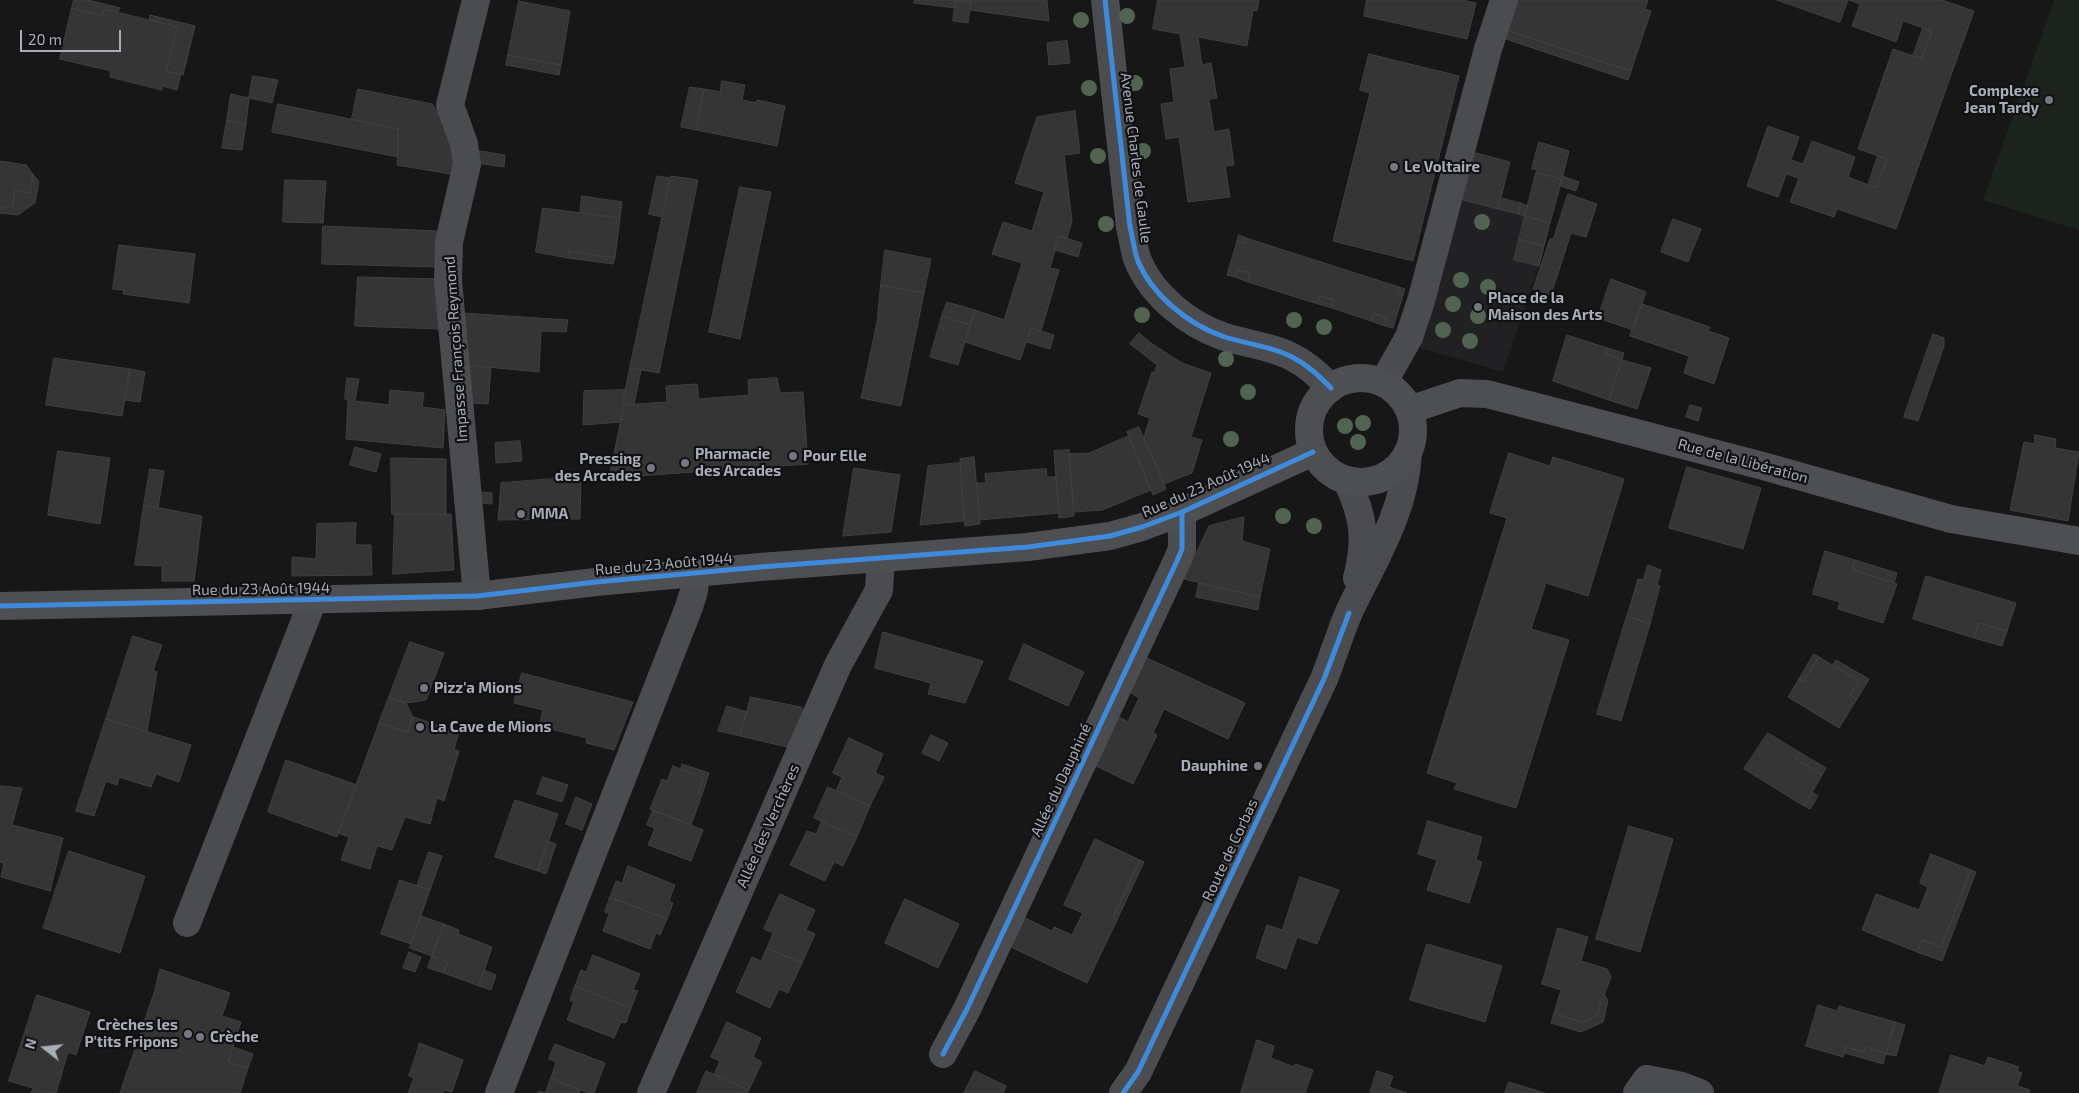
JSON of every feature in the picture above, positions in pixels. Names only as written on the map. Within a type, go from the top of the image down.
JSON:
[{"type":"main road","points":[[1369,379],[1383,383],[1398,393],[1409,410],[1413,428],[1408,452],[1390,474],[1376,480],[1347,481],[1326,469],[1313,452],[1309,437],[1310,419],[1317,403],[1331,388],[1348,380],[1369,379]]},
{"type":"main road","name":"Rue de la Libération","points":[[1409,410],[1460,393],[1487,394],[1763,466],[1951,519],[2079,540]]},
{"type":"main road","name":"Rue du 23 Août 1944","points":[[0,606],[477,596],[696,573],[1028,547],[1110,536],[1142,527],[1182,512],[1313,452]]},
{"type":"street","name":"Impasse François Reymond","points":[[476,0],[450,106],[464,144],[467,164],[449,242],[448,281],[477,596]]},
{"type":"street","name":"Avenue Charles de Gaulle","points":[[1105,0],[1130,228],[1138,260],[1145,273],[1164,298],[1201,326],[1221,336],[1290,356],[1310,367],[1331,388]]},
{"type":"street","points":[[1383,383],[1409,337],[1421,301],[1488,49],[1504,0]]},
{"type":"street","name":"Route de Corbas","points":[[1123,1093],[1142,1064],[1324,679],[1349,612],[1386,537],[1405,483],[1408,452]]},
{"type":"street","name":"Route de Corbas","points":[[1347,481],[1361,513],[1364,536],[1349,612]]},
{"type":"street","name":"Allée du Dauphiné","points":[[943,1054],[967,1009],[1177,561],[1182,549],[1182,512]]},
{"type":"street","name":"Allée des Verchères","points":[[651,1093],[838,666],[879,590],[881,559]]},
{"type":"street","points":[[499,1093],[689,607],[694,591],[696,573]]},
{"type":"street","points":[[187,923],[313,600]]},
{"type":"street","points":[[1637,1093],[1647,1079],[1682,1086],[1700,1093]]},
{"type":"shaded area","name":"Complexe Jean Tardy","points":[[2054,0],[2079,0],[2079,230],[1983,200]]},
{"type":"shaded area","name":"Place de la Maison des Arts","points":[[1463,200],[1525,216],[1514,259],[1539,266],[1503,372],[1420,348]]},
{"type":"building","points":[[74,0],[88,0],[120,8],[118,12],[104,9],[102,16],[72,8]]},
{"type":"building","points":[[915,0],[1047,0],[1049,21],[970,10],[971,2],[956,1],[955,8],[914,3]]},
{"type":"building","points":[[1158,0],[1259,0],[1257,11],[1253,10],[1247,46],[1198,37],[1202,65],[1211,63],[1217,98],[1209,99],[1214,132],[1229,129],[1234,165],[1225,166],[1230,197],[1188,202],[1179,137],[1166,139],[1161,104],[1174,102],[1170,69],[1185,67],[1180,34],[1153,29]]},
{"type":"building","points":[[1367,0],[1462,0],[1476,3],[1467,39],[1364,16]]},
{"type":"building","points":[[1519,0],[1648,0],[1645,9],[1651,11],[1631,71],[1509,31]]},
{"type":"building","points":[[1777,0],[1848,0],[1840,22]]},
{"type":"building","points":[[1849,0],[1942,0],[1974,11],[1896,229],[1837,209],[1834,217],[1790,202],[1799,178],[1786,174],[1778,197],[1747,186],[1768,126],[1799,137],[1791,160],[1803,164],[1812,141],[1855,157],[1848,177],[1876,188],[1887,159],[1858,149],[1893,49],[1922,59],[1932,31],[1903,21],[1896,42],[1852,26],[1860,4]]},
{"type":"building","points":[[519,1],[570,11],[561,65],[508,55]]},
{"type":"building","points":[[956,1],[971,2],[968,23],[953,21]]},
{"type":"building","points":[[72,8],[102,16],[104,9],[178,27],[166,71],[181,74],[177,90],[162,86],[162,90],[110,77],[111,71],[60,59]]},
{"type":"building","points":[[150,15],[195,26],[183,75],[166,71],[178,27],[150,20]]},
{"type":"building","points":[[1923,28],[1932,31],[1922,59],[1913,56]]},
{"type":"building","points":[[1509,31],[1631,71],[1628,80],[1506,39]]},
{"type":"building","points":[[1067,41],[1070,63],[1049,65],[1047,43]]},
{"type":"building","name":"Le Voltaire","points":[[1369,54],[1459,76],[1413,261],[1333,241],[1370,93],[1360,90]]},
{"type":"building","points":[[508,55],[561,65],[559,75],[506,65]]},
{"type":"building","points":[[253,76],[278,80],[272,103],[249,98]]},
{"type":"building","points":[[722,81],[745,85],[742,100],[757,103],[757,100],[785,106],[777,146],[696,130],[704,89],[720,92]]},
{"type":"building","points":[[690,87],[704,89],[696,130],[681,127]]},
{"type":"building","points":[[358,89],[432,104],[456,141],[451,174],[397,165],[398,129],[352,119]]},
{"type":"building","points":[[231,94],[249,98],[246,124],[227,121]]},
{"type":"building","points":[[278,104],[398,129],[398,157],[272,132]]},
{"type":"building","points":[[1075,111],[1080,153],[1064,155],[1072,221],[1067,238],[1059,236],[1050,268],[1059,270],[1041,331],[1031,328],[1020,360],[965,342],[975,310],[1004,320],[1022,263],[992,254],[1003,222],[1032,231],[1044,192],[1015,183],[1037,117]]},
{"type":"building","points":[[227,121],[246,124],[242,150],[222,148]]},
{"type":"building","points":[[1539,142],[1569,151],[1562,179],[1536,173],[1537,170],[1532,169]]},
{"type":"building","points":[[480,151],[505,155],[504,167],[477,163]]},
{"type":"building","points":[[1476,153],[1510,162],[1498,209],[1463,200]]},
{"type":"building","points":[[1878,156],[1887,159],[1876,188],[1868,185]]},
{"type":"building","points":[[0,161],[26,165],[33,174],[30,193],[15,190],[12,208],[0,206]]},
{"type":"building","points":[[1536,173],[1562,179],[1550,223],[1525,216]]},
{"type":"building","points":[[33,174],[39,182],[35,203],[18,215],[0,213],[0,206],[12,208],[15,190],[30,193]]},
{"type":"building","points":[[657,176],[670,178],[662,217],[649,214]]},
{"type":"building","points":[[671,176],[698,180],[659,373],[630,368]]},
{"type":"building","points":[[1562,176],[1579,182],[1576,191],[1560,186]]},
{"type":"building","points":[[285,180],[326,181],[323,223],[283,222]]},
{"type":"building","points":[[740,187],[771,192],[740,339],[709,332]]},
{"type":"building","points":[[1568,194],[1597,204],[1586,237],[1571,233],[1551,295],[1533,289]]},
{"type":"building","points":[[582,196],[622,202],[620,218],[580,213]]},
{"type":"building","points":[[1501,198],[1521,203],[1518,214],[1498,209]]},
{"type":"building","points":[[1521,203],[1528,206],[1525,216],[1518,214]]},
{"type":"building","points":[[543,208],[620,218],[615,258],[569,251],[568,258],[536,252]]},
{"type":"building","points":[[1525,216],[1550,223],[1544,246],[1519,239]]},
{"type":"building","points":[[1673,219],[1701,229],[1688,262],[1661,252]]},
{"type":"building","points":[[323,226],[438,231],[437,267],[322,264]]},
{"type":"building","points":[[1239,235],[1246,238],[1244,243],[1237,241]]},
{"type":"building","points":[[1059,236],[1082,243],[1078,257],[1055,250]]},
{"type":"building","points":[[1246,238],[1399,287],[1398,293],[1403,295],[1393,328],[1385,326],[1387,318],[1374,313],[1371,321],[1332,308],[1334,300],[1320,296],[1318,304],[1248,282],[1250,273],[1237,270],[1235,277],[1227,275],[1237,241],[1244,243]]},
{"type":"building","points":[[1519,239],[1544,246],[1539,266],[1514,260]]},
{"type":"building","points":[[119,245],[195,254],[189,303],[123,294],[124,290],[113,289]]},
{"type":"building","points":[[885,250],[931,259],[924,293],[881,285]]},
{"type":"building","points":[[569,251],[615,258],[613,264],[568,258]]},
{"type":"building","points":[[1237,270],[1250,273],[1248,282],[1235,277]]},
{"type":"building","points":[[358,277],[438,279],[439,329],[355,326]]},
{"type":"building","points":[[1611,279],[1646,292],[1633,330],[1598,318]]},
{"type":"building","points":[[881,285],[924,293],[901,406],[861,398],[877,322]]},
{"type":"building","points":[[1399,287],[1405,289],[1403,295],[1398,293]]},
{"type":"building","points":[[1320,296],[1334,300],[1332,308],[1318,304]]},
{"type":"building","points":[[947,302],[975,310],[970,325],[942,316]]},
{"type":"building","points":[[1642,304],[1710,327],[1708,331],[1729,338],[1714,384],[1684,373],[1689,356],[1630,336]]},
{"type":"building","points":[[462,313],[568,320],[566,332],[541,331],[539,372],[466,365]]},
{"type":"building","points":[[1374,313],[1387,318],[1385,326],[1371,321]]},
{"type":"building","points":[[942,316],[970,325],[958,365],[930,357]]},
{"type":"building","points":[[1031,328],[1054,335],[1050,349],[1027,342]]},
{"type":"building","points":[[1139,333],[1151,343],[1143,354],[1130,344]]},
{"type":"building","points":[[1933,334],[1944,338],[1944,346],[1918,421],[1904,417]]},
{"type":"building","points":[[1567,335],[1607,348],[1605,354],[1622,360],[1609,400],[1553,381]]},
{"type":"building","points":[[1151,343],[1182,363],[1211,373],[1191,437],[1202,440],[1192,473],[1164,484],[1144,438],[1150,418],[1138,414],[1152,372],[1154,373],[1157,365],[1143,354]]},
{"type":"building","points":[[1607,348],[1624,353],[1622,360],[1605,354]]},
{"type":"building","points":[[54,358],[130,369],[122,416],[46,405]]},
{"type":"building","points":[[1622,360],[1651,368],[1637,409],[1609,400]]},
{"type":"building","points":[[466,365],[491,368],[488,404],[469,403]]},
{"type":"building","points":[[630,368],[641,370],[634,405],[624,405],[623,402]]},
{"type":"building","points":[[130,369],[145,372],[140,402],[125,400]]},
{"type":"building","points":[[347,378],[359,379],[355,401],[389,405],[390,390],[424,393],[422,407],[445,410],[443,448],[346,439],[348,400],[345,399]]},
{"type":"building","points":[[777,378],[780,393],[803,392],[808,464],[609,478],[624,405],[667,402],[666,386],[697,384],[699,399],[749,395],[748,380]]},
{"type":"building","points":[[626,390],[621,422],[583,425],[584,391]]},
{"type":"building","points":[[1690,405],[1702,408],[1698,421],[1686,417]]},
{"type":"building","points":[[1139,427],[1166,489],[1153,495],[1127,432]]},
{"type":"building","points":[[2035,435],[2056,439],[2055,448],[2079,452],[2068,521],[2010,510],[2024,442],[2034,444]]},
{"type":"building","points":[[1129,436],[1151,490],[1102,510],[1074,512],[1069,454],[1089,453]]},
{"type":"building","points":[[520,441],[522,461],[496,463],[495,443]]},
{"type":"building","points":[[355,447],[381,454],[376,472],[350,465]]},
{"type":"building","points":[[1069,450],[1074,516],[1059,518],[1054,451]]},
{"type":"building","points":[[58,451],[110,458],[100,524],[48,515]]},
{"type":"building","points":[[1509,453],[1550,466],[1553,457],[1624,479],[1588,596],[1546,583],[1531,629],[1569,640],[1516,808],[1454,789],[1457,783],[1427,773],[1507,518],[1490,513]]},
{"type":"building","points":[[974,457],[980,524],[965,526],[960,459]]},
{"type":"building","points":[[391,458],[446,459],[446,514],[392,514]]},
{"type":"building","points":[[960,463],[964,521],[920,525],[928,466]]},
{"type":"building","points":[[1687,467],[1761,488],[1743,549],[1669,528]]},
{"type":"building","points":[[854,468],[900,475],[891,532],[843,536]]},
{"type":"building","points":[[150,469],[164,471],[158,508],[144,505]]},
{"type":"building","points":[[1046,469],[1047,477],[1056,477],[1059,513],[979,520],[977,483],[986,483],[985,474]]},
{"type":"building","points":[[581,477],[580,519],[498,520],[501,483]]},
{"type":"building","points":[[481,492],[492,493],[492,504],[480,503]]},
{"type":"building","points":[[144,505],[202,516],[194,581],[162,581],[162,566],[135,565]]},
{"type":"building","points":[[395,514],[451,514],[454,570],[393,574]]},
{"type":"building","points":[[1244,517],[1242,541],[1270,549],[1260,597],[1184,579],[1209,526]]},
{"type":"building","points":[[356,523],[355,545],[371,545],[372,575],[292,576],[292,557],[316,559],[317,524]]},
{"type":"building","points":[[1825,551],[1855,560],[1853,570],[1897,584],[1883,623],[1838,609],[1840,602],[1813,594]]},
{"type":"building","points":[[1855,560],[1897,573],[1894,583],[1853,570]]},
{"type":"building","points":[[1648,565],[1661,570],[1657,585],[1660,586],[1650,624],[1627,616],[1638,579],[1643,580]]},
{"type":"building","points":[[1926,576],[2016,603],[2007,631],[1979,623],[1974,638],[1913,619]]},
{"type":"building","points":[[1199,583],[1260,597],[1258,610],[1196,597]]},
{"type":"building","points":[[1627,616],[1650,624],[1621,721],[1597,714]]},
{"type":"building","points":[[1979,623],[2007,631],[2002,646],[1974,638]]},
{"type":"building","points":[[883,632],[983,661],[965,703],[928,694],[931,683],[875,668]]},
{"type":"building","points":[[133,636],[162,645],[153,671],[157,672],[147,732],[106,719]]},
{"type":"building","points":[[410,642],[444,653],[426,700],[406,703],[389,697]]},
{"type":"building","points":[[1024,644],[1084,672],[1068,706],[1009,679]]},
{"type":"building","points":[[1814,654],[1819,657],[1803,682],[1799,679]]},
{"type":"building","points":[[1819,657],[1859,681],[1850,695],[1857,699],[1839,728],[1788,697],[1799,679],[1803,682]]},
{"type":"building","points":[[1147,658],[1245,703],[1228,739],[1164,709],[1153,733],[1157,735],[1133,784],[1096,766],[1119,717],[1128,722],[1139,698],[1131,693]]},
{"type":"building","points":[[1836,660],[1869,679],[1857,699],[1850,695],[1859,681],[1833,665]]},
{"type":"building","points":[[522,673],[633,702],[614,750],[586,743],[587,738],[539,726],[543,710],[514,703]]},
{"type":"building","points":[[389,697],[406,703],[413,717],[408,732],[379,723]]},
{"type":"building","points":[[751,697],[801,707],[803,710],[787,747],[740,736]]},
{"type":"building","points":[[727,706],[747,712],[740,736],[718,731]]},
{"type":"building","points":[[413,717],[459,732],[454,749],[459,751],[444,801],[437,798],[430,824],[405,817],[392,850],[377,846],[370,869],[341,860],[349,837],[338,833],[379,723],[408,732]]},
{"type":"building","points":[[106,719],[191,745],[179,782],[156,774],[151,787],[119,777],[117,785],[106,781],[94,816],[76,811]]},
{"type":"building","points":[[1768,733],[1799,752],[1795,758],[1822,775],[1804,806],[1744,769]]},
{"type":"building","points":[[931,735],[948,743],[939,761],[922,753]]},
{"type":"building","points":[[849,738],[883,754],[875,773],[884,777],[870,806],[836,791],[842,777],[833,773]]},
{"type":"building","points":[[1799,752],[1826,768],[1822,775],[1795,758]]},
{"type":"building","points":[[286,760],[357,785],[337,837],[268,812]]},
{"type":"building","points":[[682,764],[709,773],[702,795],[698,793],[703,778],[681,769]]},
{"type":"building","points":[[673,766],[703,778],[698,793],[702,795],[691,825],[650,809],[662,779],[667,781]]},
{"type":"building","points":[[543,777],[568,785],[562,802],[537,794]]},
{"type":"building","points":[[0,786],[22,788],[12,825],[63,838],[50,891],[1,877],[4,863],[0,862]]},
{"type":"building","points":[[828,787],[870,806],[857,837],[814,818]]},
{"type":"building","points":[[1812,792],[1818,796],[1810,809],[1804,806]]},
{"type":"building","points":[[576,797],[592,804],[582,830],[566,824]]},
{"type":"building","points":[[515,800],[558,814],[538,871],[495,857]]},
{"type":"building","points":[[653,810],[703,830],[691,861],[648,845],[655,828],[647,825]]},
{"type":"building","points":[[822,821],[857,837],[843,866],[834,862],[825,881],[790,865],[807,831],[816,834]]},
{"type":"building","points":[[1428,821],[1482,837],[1476,860],[1482,862],[1469,903],[1427,890],[1437,860],[1418,854]]},
{"type":"building","points":[[1629,826],[1673,839],[1640,952],[1596,939]]},
{"type":"building","points":[[1095,839],[1140,860],[1113,918],[1117,920],[1087,983],[1011,947],[1025,918],[1052,931],[1054,927],[1072,935],[1083,913],[1064,905]]},
{"type":"building","points":[[548,841],[556,844],[546,874],[538,871]]},
{"type":"building","points":[[69,851],[145,876],[120,953],[43,928]]},
{"type":"building","points":[[429,852],[442,856],[430,890],[417,886]]},
{"type":"building","points":[[1931,854],[1971,870],[1941,947],[1922,940],[1917,952],[1862,930],[1876,894],[1919,910],[1928,887],[1920,883]]},
{"type":"building","points":[[1140,860],[1144,862],[1117,920],[1113,918]]},
{"type":"building","points":[[628,866],[675,885],[669,901],[673,903],[667,919],[610,897],[616,881],[622,883]]},
{"type":"building","points":[[1971,870],[1976,872],[1942,961],[1917,952],[1922,940],[1941,947]]},
{"type":"building","points":[[1300,877],[1339,890],[1317,944],[1297,937],[1286,969],[1256,958],[1267,925],[1282,930]]},
{"type":"building","points":[[400,880],[430,890],[411,944],[381,934]]},
{"type":"building","points":[[780,894],[815,910],[806,930],[815,934],[802,963],[767,948],[773,933],[764,929]]},
{"type":"building","points":[[610,897],[667,919],[660,935],[656,933],[650,949],[603,931],[609,914],[605,912]]},
{"type":"building","points":[[905,899],[959,924],[938,968],[885,943]]},
{"type":"building","points":[[421,916],[444,924],[432,956],[410,948]]},
{"type":"building","points":[[444,924],[459,930],[458,934],[492,947],[479,986],[444,973],[447,962],[432,956]]},
{"type":"building","points":[[1558,928],[1588,937],[1581,961],[1607,969],[1611,977],[1597,1015],[1583,1023],[1554,1013],[1561,990],[1542,984]]},
{"type":"building","points":[[1427,944],[1502,966],[1485,1022],[1410,1000]]},
{"type":"building","points":[[767,948],[802,963],[788,993],[779,989],[770,1008],[736,992],[752,957],[761,961]]},
{"type":"building","points":[[409,952],[421,957],[415,972],[403,968]]},
{"type":"building","points":[[593,955],[640,974],[633,990],[638,991],[631,1008],[575,986],[581,970],[586,972]]},
{"type":"building","points":[[432,956],[447,962],[444,973],[428,968]]},
{"type":"building","name":"Crèches les P'tits Fripons","points":[[160,969],[230,993],[222,1016],[241,1022],[228,1062],[248,1068],[240,1093],[120,1093],[155,990]]},
{"type":"building","points":[[484,970],[496,975],[491,990],[479,986]]},
{"type":"building","points":[[575,986],[631,1008],[626,1023],[621,1022],[614,1038],[567,1020],[574,1002],[570,1001]]},
{"type":"building","points":[[37,995],[90,1012],[76,1055],[68,1052],[56,1093],[31,1093],[33,1088],[9,1081]]},
{"type":"building","points":[[1605,996],[1608,1001],[1603,1022],[1581,1032],[1551,1023],[1554,1013],[1583,1023],[1597,1015],[1602,997]]},
{"type":"building","points":[[1818,1005],[1837,1011],[1839,1006],[1895,1022],[1886,1054],[1866,1047],[1864,1052],[1846,1047],[1843,1057],[1806,1046]]},
{"type":"building","points":[[727,1022],[761,1038],[753,1057],[762,1062],[749,1090],[714,1075],[720,1061],[711,1057]]},
{"type":"building","points":[[1895,1022],[1905,1025],[1896,1056],[1886,1054]]},
{"type":"building","points":[[1257,1040],[1274,1046],[1271,1058],[1294,1067],[1295,1064],[1313,1070],[1305,1093],[1241,1093]]},
{"type":"building","points":[[420,1043],[463,1060],[452,1092],[444,1090],[443,1093],[408,1093],[414,1078],[409,1076]]},
{"type":"building","points":[[555,1044],[605,1063],[594,1093],[588,1093],[551,1078],[556,1062],[549,1059]]},
{"type":"building","points":[[233,1047],[253,1054],[248,1068],[228,1062]]},
{"type":"building","points":[[1846,1047],[1864,1052],[1866,1047],[1886,1054],[1883,1064],[1845,1053]]},
{"type":"building","points":[[1951,1055],[1985,1066],[1988,1057],[2019,1067],[2017,1071],[2022,1073],[2017,1086],[2030,1090],[2029,1093],[1939,1093]]},
{"type":"building","points":[[706,1071],[749,1090],[747,1093],[697,1093]]},
{"type":"building","points":[[975,1071],[1006,1086],[1003,1093],[964,1093]]},
{"type":"building","points":[[1377,1071],[1393,1076],[1389,1087],[1407,1093],[1370,1093]]},
{"type":"building","points":[[551,1078],[580,1090],[579,1093],[545,1093]]},
{"type":"building","points":[[1509,1082],[1545,1093],[1505,1093]]},
{"type":"cycle path","points":[[1105,0],[1130,227],[1138,261],[1144,273],[1172,307],[1196,324],[1222,336],[1284,353],[1308,367],[1331,388]]},
{"type":"cycle path","points":[[0,606],[477,596],[596,582],[760,567],[1028,547],[1110,536],[1142,527],[1182,512],[1313,452]]},
{"type":"cycle path","points":[[943,1054],[967,1009],[1177,561],[1182,549],[1182,512]]},
{"type":"cycle path","points":[[1123,1093],[1138,1072],[1324,679],[1349,613]]},
{"type":"place","name":"Complexe Jean Tardy","points":[[2049,100]]},
{"type":"place","name":"Le Voltaire","points":[[1394,167]]},
{"type":"place","name":"Place de la Maison des Arts","points":[[1478,307]]},
{"type":"place","name":"Pour Elle","points":[[793,456]]},
{"type":"place","name":"Pharmacie des Arcades","points":[[685,463]]},
{"type":"place","name":"Pressing des Arcades","points":[[651,468]]},
{"type":"place","name":"MMA","points":[[521,514]]},
{"type":"place","name":"Pizz'a Mions","points":[[424,688]]},
{"type":"place","name":"La Cave de Mions","points":[[420,727]]},
{"type":"place","name":"Dauphine","points":[[1258,766]]},
{"type":"place","name":"Crèches les P'tits Fripons","points":[[188,1034]]},
{"type":"place","name":"Crèche","points":[[200,1037]]}]
